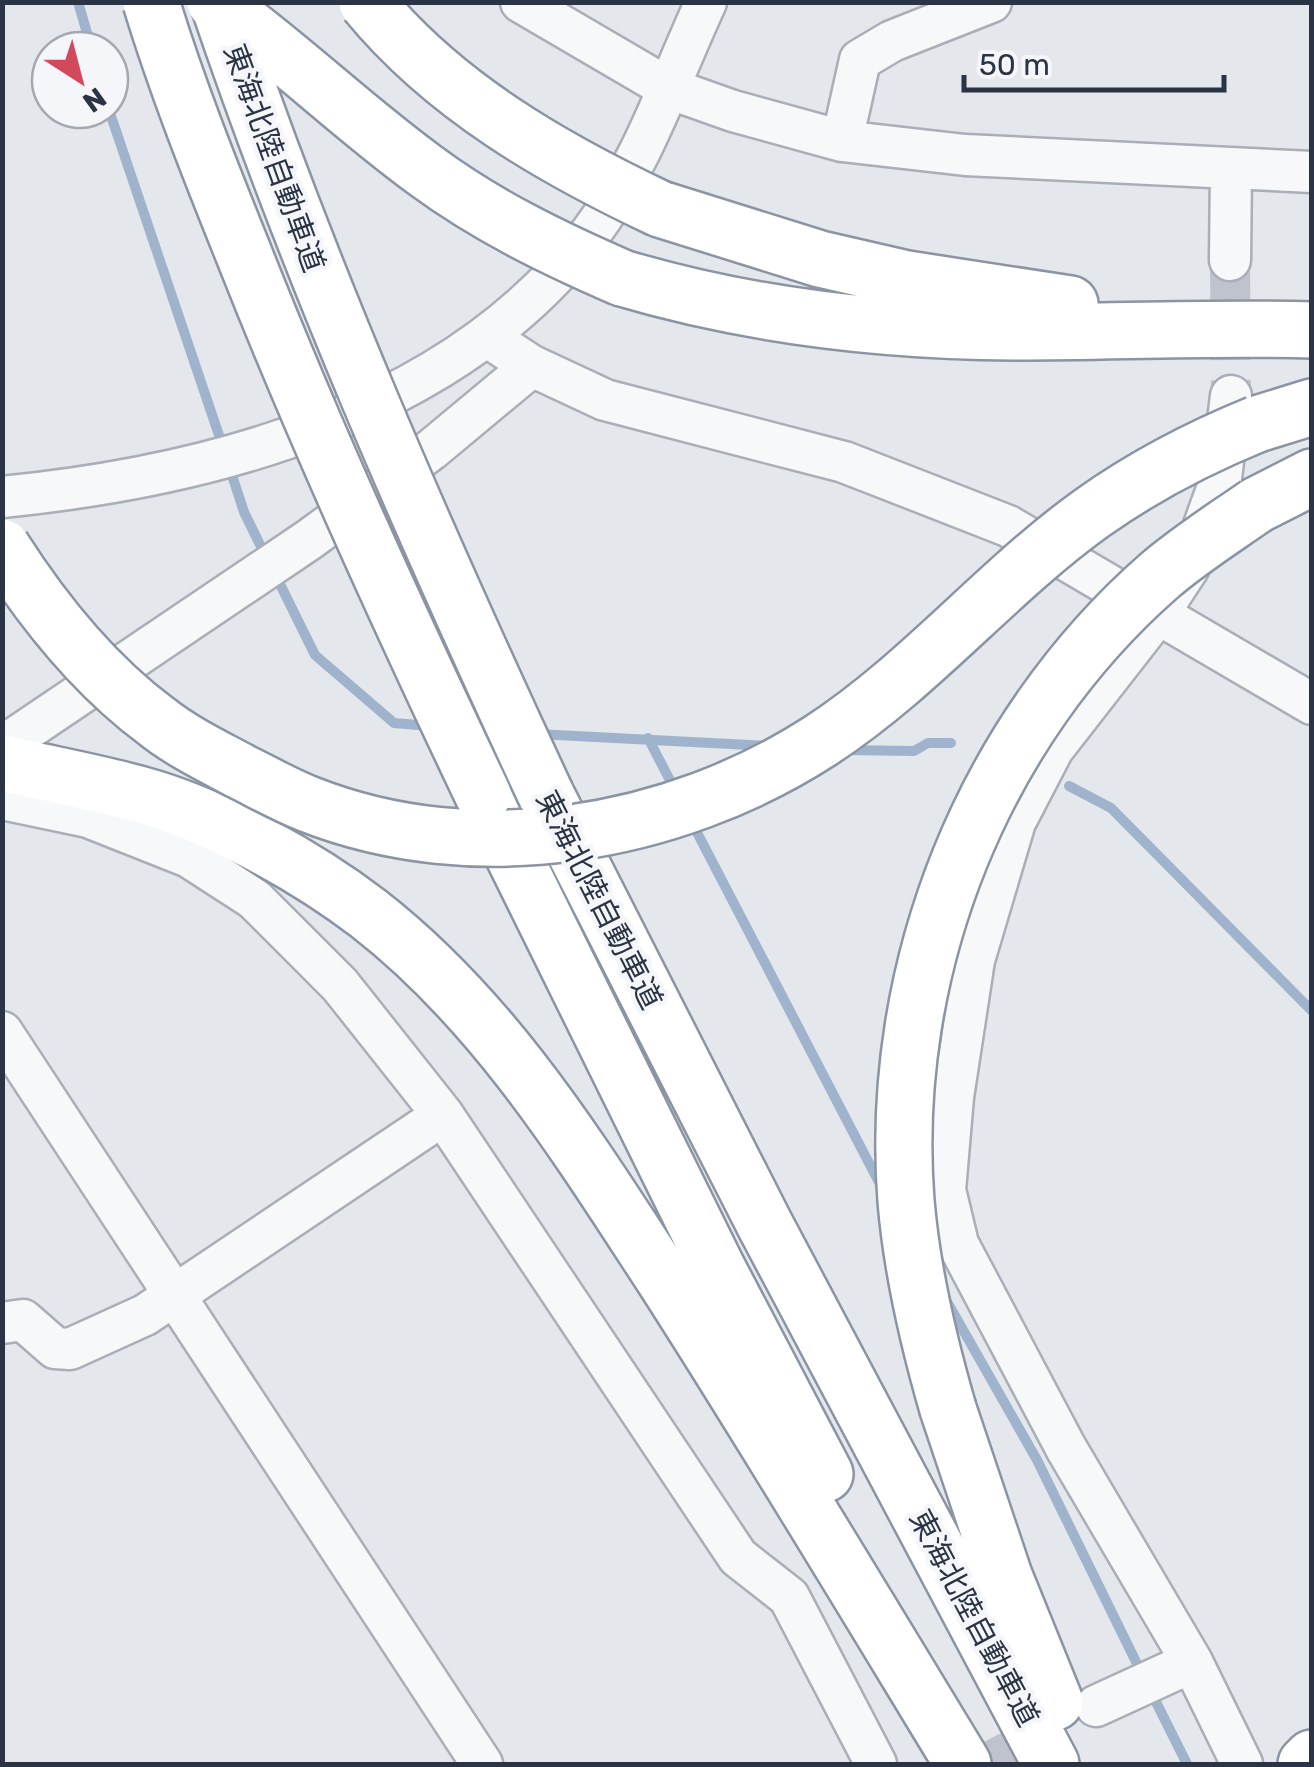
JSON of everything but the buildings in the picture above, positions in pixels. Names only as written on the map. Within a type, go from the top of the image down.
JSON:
[{"type":"highway","name":"東海北陸自動車道","points":[[151,2],[223,202],[298,392],[385,588],[717,1268],[977,1764]]},
{"type":"highway","name":"東海北陸自動車道","points":[[216,2],[302,236],[380,432],[546,795],[756,1208],[1051,1764]]},
{"type":"highway","points":[[216,2],[426,172],[481,209],[546,245],[622,278],[722,305],[868,325],[1012,332],[1218,327],[1312,330]]},
{"type":"highway","points":[[367,2],[447,81],[519,134],[590,176],[660,209],[820,260],[907,279],[1218,327]]},
{"type":"highway","points":[[2,547],[32,595],[72,644],[114,686],[157,722],[260,781],[309,804],[416,831],[469,836],[578,832],[675,811],[778,767],[838,729],[915,670],[1089,515],[1195,448],[1244,410],[1312,406]]},
{"type":"highway","points":[[1084,1764],[1033,1654],[970,1482],[929,1342],[914,1273],[906,1199],[904,1123],[923,973],[969,834],[1035,715],[1073,664],[1160,575],[1257,505],[1312,477]]},
{"type":"highway","points":[[2,763],[145,796],[210,821],[272,852],[366,912],[468,1005],[507,1049],[572,1139],[734,1388],[963,1764]]},
{"type":"highway","points":[[1306,1764],[1312,1758]]},
{"type":"street","points":[[521,2],[668,88],[842,140],[965,155],[1312,172]]},
{"type":"street","points":[[2,497],[87,489],[204,465],[312,430],[416,381],[486,336],[533,296],[590,234],[630,169],[706,2]]},
{"type":"street","points":[[842,140],[860,60],[892,42],[991,2]]},
{"type":"street","points":[[1230,260],[1231,169]]},
{"type":"street","points":[[486,336],[532,366],[604,400],[844,462],[1008,526],[1312,704]]},
{"type":"street","points":[[2,742],[12,740],[310,539],[431,450],[532,366]]},
{"type":"street","points":[[1242,1764],[1180,1668],[958,1244],[945,1190],[953,1097],[974,960],[1015,822],[1052,749],[1160,613],[1189,567],[1244,410]]},
{"type":"street","points":[[2,799],[88,817],[189,857],[254,900],[340,985],[444,1115],[738,1557],[789,1597],[876,1764]]},
{"type":"street","points":[[2,1032],[482,1764]]},
{"type":"street","points":[[2,1322],[23,1320],[56,1348],[70,1350],[146,1315],[444,1115]]},
{"type":"street","points":[[1111,1700],[1180,1668]]},
{"type":"waterway","points":[[78,2],[86,30]]},
{"type":"waterway","points":[[116,130],[224,450]]},
{"type":"waterway","points":[[229,466],[244,512],[266,557]]},
{"type":"waterway","points":[[274,572],[315,655],[394,723],[430,726]]},
{"type":"waterway","points":[[537,734],[769,746]]},
{"type":"waterway","points":[[648,738],[675,790]]},
{"type":"waterway","points":[[841,750],[914,751],[928,743],[951,743]]},
{"type":"waterway","points":[[1069,786],[1111,808],[1312,1011]]},
{"type":"waterway","points":[[690,819],[883,1190]]},
{"type":"waterway","points":[[946,1300],[1037,1460],[1142,1674]]},
{"type":"waterway","points":[[1150,1690],[1187,1764]]},
{"type":"tunnel","points":[[1230,260],[1231,396]]},
{"type":"tunnel","points":[[985,1764],[1061,1724]]}]
